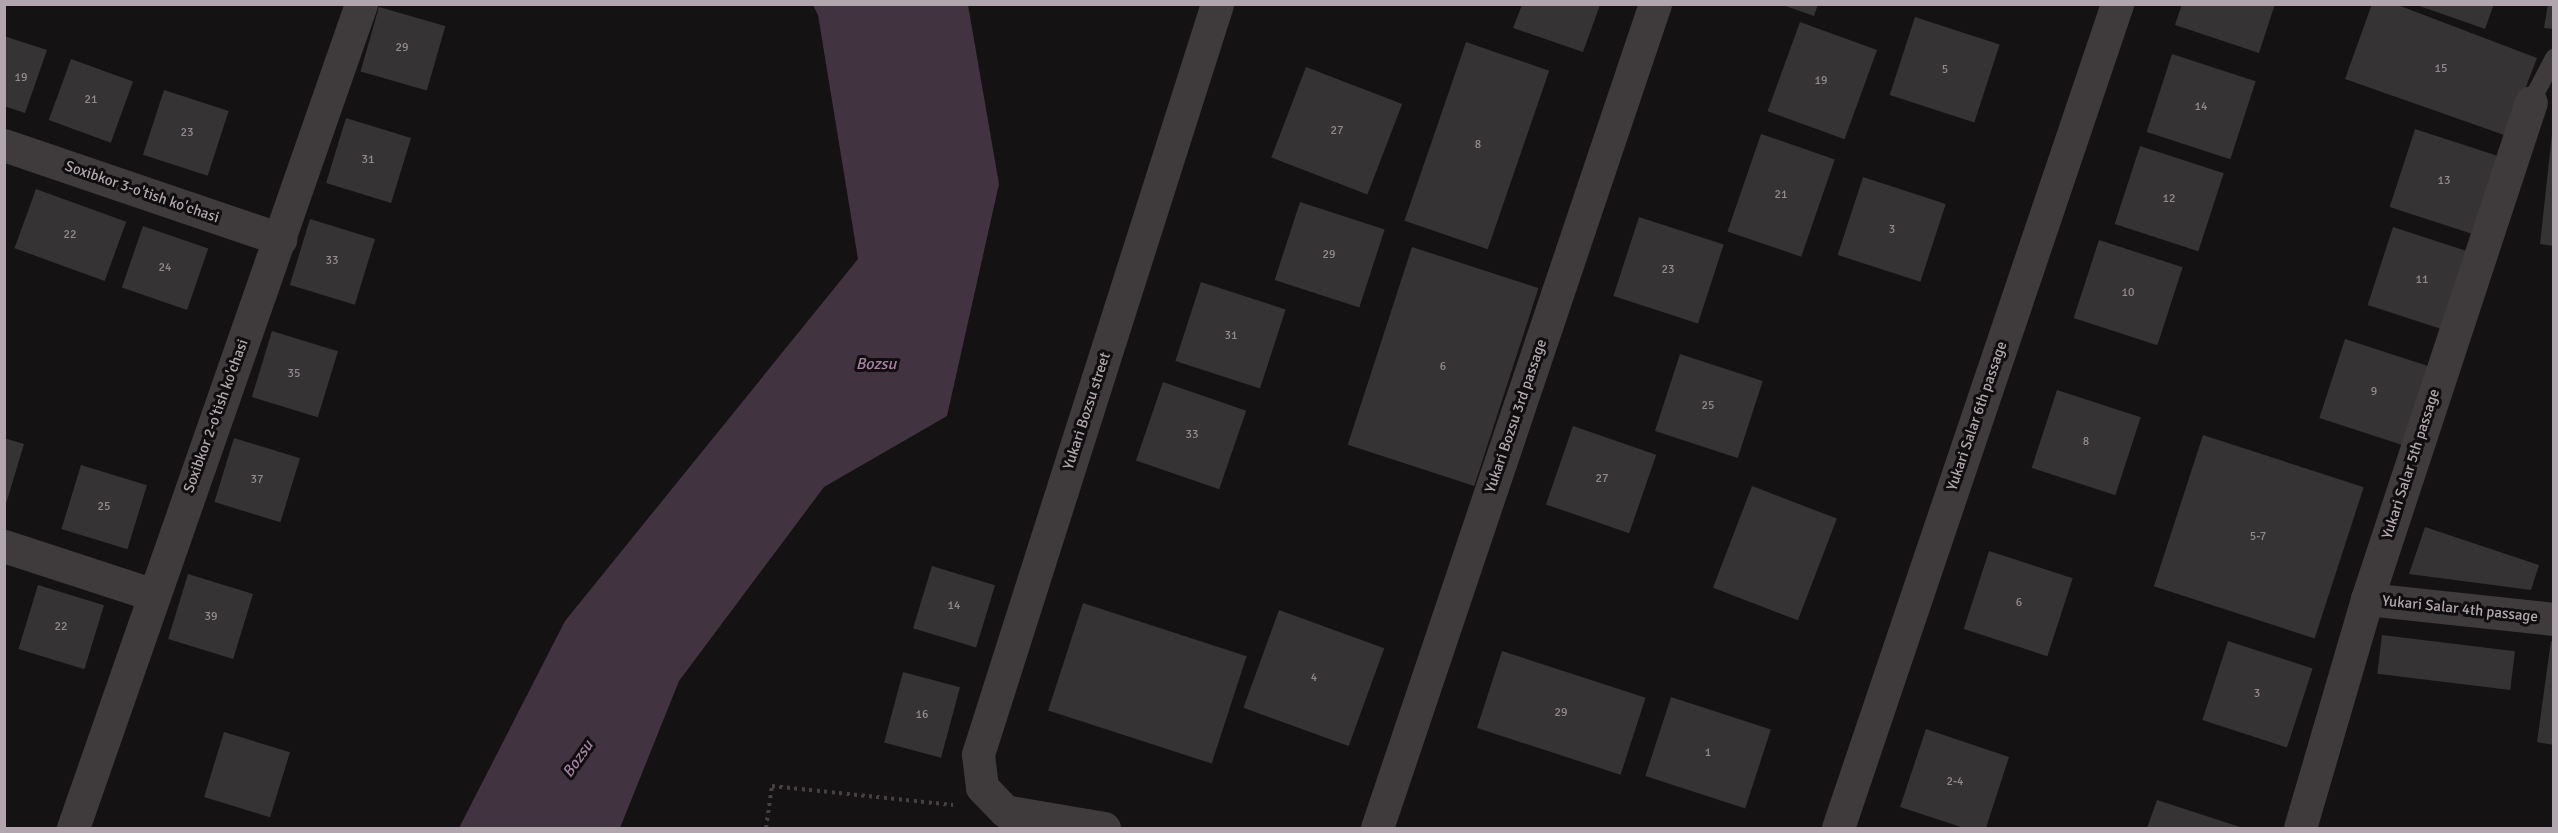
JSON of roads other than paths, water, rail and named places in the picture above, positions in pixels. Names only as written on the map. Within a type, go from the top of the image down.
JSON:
[{"type":"street","name":"Soxibkor 2-o'tish ko'chasi","points":[[72,828],[151,594],[280,239],[361,4]]},
{"type":"street","name":"Yukari Bozsu street","points":[[1104,828],[1005,811],[982,787],[978,754],[1217,4]]},
{"type":"street","name":"Yukari Bozsu 3rd passage","points":[[1377,828],[1655,4]]},
{"type":"street","name":"Yukari Salar 6th passage","points":[[1838,828],[2117,4]]},
{"type":"street","name":"Yukari Salar 5th passage","points":[[2300,828],[2367,599],[2531,102]]},
{"type":"street","name":"Soxibkor 3-o'tish ko'chasi","points":[[4,145],[280,239]]},
{"type":"street","points":[[4,546],[151,594]]},
{"type":"street","name":"Yukari Salar 4th passage","points":[[2367,599],[2553,619]]},
{"type":"lane","points":[[2531,102],[2553,58]]},
{"type":"water","name":"Bozsu","points":[[813,5],[968,5],[999,184],[947,416],[824,487],[679,681],[620,828],[459,828],[565,621],[858,259],[818,15]]}]
